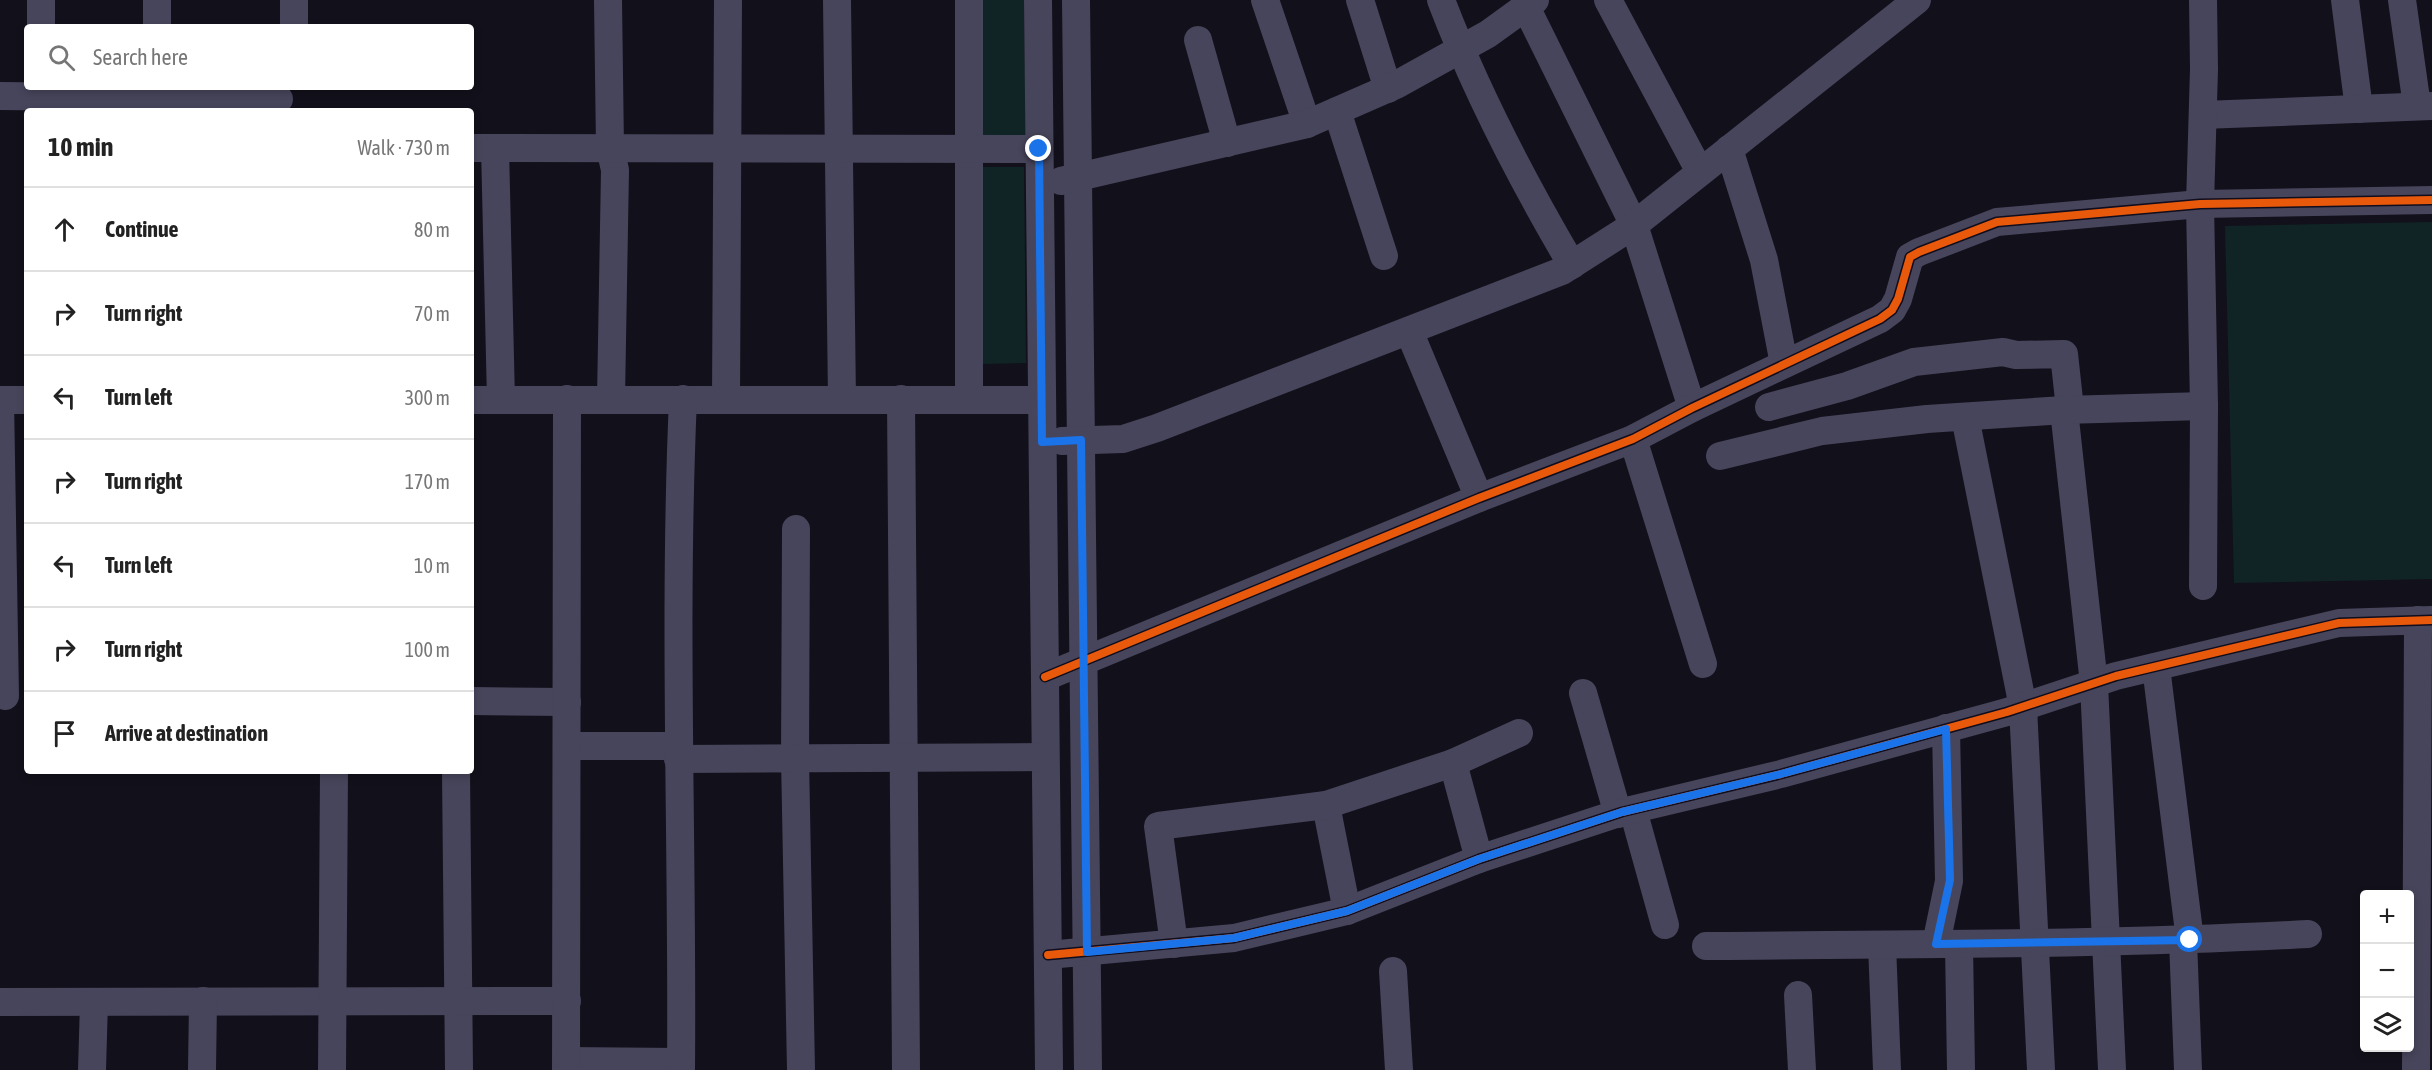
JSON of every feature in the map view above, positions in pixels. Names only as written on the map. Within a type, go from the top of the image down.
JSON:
[{"type":"street","points":[[41,0],[42,24]]},
{"type":"street","points":[[157,0],[157,24]]},
{"type":"street","points":[[294,0],[294,24]]},
{"type":"street","points":[[608,0],[610,148],[615,170],[611,399]]},
{"type":"street","points":[[726,399],[728,0]]},
{"type":"street","points":[[837,0],[842,400]]},
{"type":"street","points":[[969,0],[969,399]]},
{"type":"street","points":[[1038,0],[1049,1070]]},
{"type":"street","points":[[1076,0],[1088,1070]]},
{"type":"street","points":[[1265,0],[1307,124]]},
{"type":"street","points":[[1360,0],[1388,89]]},
{"type":"street","points":[[1440,0],[1460,50],[1536,203],[1572,265]]},
{"type":"street","points":[[1608,0],[1700,172]]},
{"type":"street","points":[[1042,442],[1123,439],[1157,428],[1562,271],[1634,225],[1917,0]]},
{"type":"street","points":[[2203,0],[2200,204],[2204,406],[2203,586]]},
{"type":"street","points":[[2345,0],[2359,109]]},
{"type":"street","points":[[2203,115],[2424,106],[2402,0]]},
{"type":"street","points":[[1039,184],[1078,179],[1307,124],[1388,89],[1488,34],[1530,4],[1634,225],[1692,408]]},
{"type":"street","points":[[1197,40],[1227,143]]},
{"type":"street","points":[[0,96],[279,99]]},
{"type":"street","points":[[1337,111],[1384,256]]},
{"type":"street","points":[[501,400],[483,148],[1039,149]]},
{"type":"street","points":[[1729,149],[1764,260],[1784,364]]},
{"type":"street","points":[[1045,677],[1479,498],[1633,439],[1692,408],[1880,319],[1892,310],[1898,299],[1910,257],[1997,222],[2200,204],[2432,200]]},
{"type":"street","points":[[1409,331],[1479,498]]},
{"type":"street","points":[[1768,407],[1847,386],[1914,362],[2003,352],[2016,355],[2064,354],[2067,410],[2094,684],[2108,942],[2112,1070]]},
{"type":"street","points":[[567,399],[566,1065],[681,1066],[678,753],[679,498],[683,399]]},
{"type":"street","points":[[901,399],[906,1070]]},
{"type":"street","points":[[11,696],[0,400],[24,400]]},
{"type":"street","points":[[474,400],[1042,400]]},
{"type":"street","points":[[1720,456],[1822,431],[2067,410],[2204,406]]},
{"type":"street","points":[[1965,417],[2024,706],[2041,1070]]},
{"type":"street","points":[[1633,439],[1703,664]]},
{"type":"street","points":[[796,529],[795,759],[801,1070]]},
{"type":"street","points":[[1048,955],[1234,938],[1347,911],[1479,859],[1625,812],[1781,774],[1946,729],[2156,667],[2339,623],[2425,620],[2416,1070]]},
{"type":"street","points":[[2156,667],[2187,940],[2188,1070]]},
{"type":"street","points":[[1583,693],[1665,925]]},
{"type":"street","points":[[474,701],[567,702]]},
{"type":"street","points":[[1946,729],[1950,880],[1948,944],[1961,1070]]},
{"type":"street","points":[[1174,944],[1158,826],[1326,805],[1454,763],[1519,733]]},
{"type":"street","points":[[567,746],[795,759],[1046,756]]},
{"type":"street","points":[[1454,763],[1479,859]]},
{"type":"street","points":[[332,1070],[334,774]]},
{"type":"street","points":[[456,774],[459,1070]]},
{"type":"street","points":[[1326,805],[1347,911]]},
{"type":"street","points":[[1706,946],[2035,944],[2308,934]]},
{"type":"street","points":[[1882,945],[1887,1070]]},
{"type":"street","points":[[1393,971],[1399,1070]]},
{"type":"street","points":[[1798,995],[1802,1070]]},
{"type":"street","points":[[202,1070],[203,1001]]},
{"type":"street","points":[[0,1002],[567,1001]]},
{"type":"street","points":[[92,1070],[94,1002]]},
{"type":"green space","points":[[978,0],[1024,0],[1026,135],[980,135]]},
{"type":"green space","points":[[979,167],[1024,167],[1026,363],[980,364]]},
{"type":"green space","points":[[2432,222],[2432,579],[2234,583],[2225,226]]},
{"type":"cycle path","points":[[1045,677],[1479,498],[1633,439],[1692,408],[1880,319],[1892,310],[1898,299],[1910,257],[1997,222],[2200,204],[2432,200]]},
{"type":"cycle path","points":[[1048,955],[1234,938],[1347,911],[1479,859],[1622,812],[1781,774],[2007,712],[2116,676],[2339,623],[2432,620]]},
{"type":"route","points":[[1039,149],[1042,442],[1081,440],[1087,952],[1234,938],[1347,911],[1479,859],[1622,812],[1781,774],[1946,729],[1950,880],[1936,944],[2190,940]]}]
